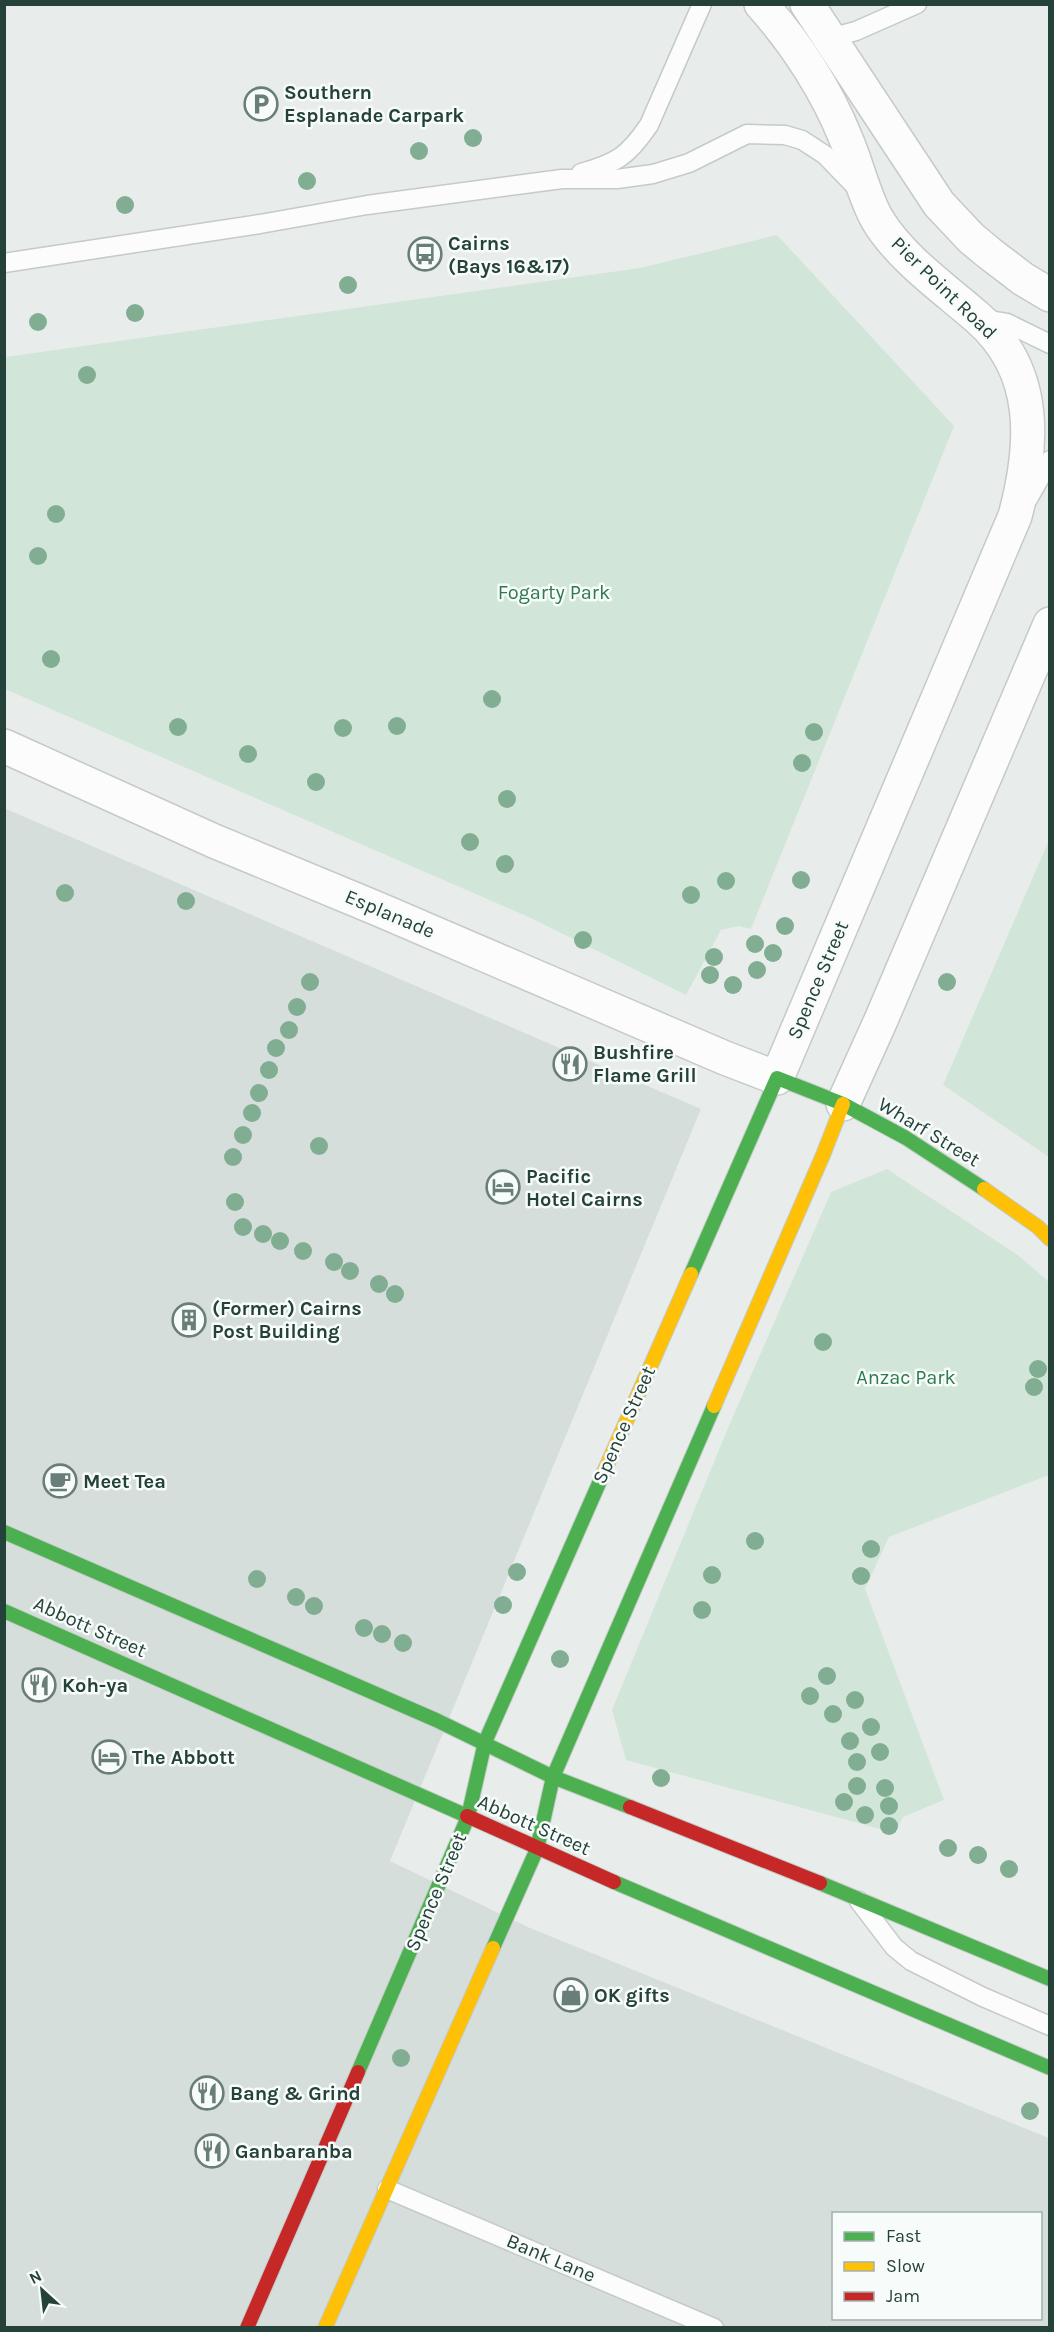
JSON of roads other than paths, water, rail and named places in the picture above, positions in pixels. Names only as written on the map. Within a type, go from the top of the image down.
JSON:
[{"type":"street","name":"Pier Point Road","points":[[761,4],[783,25],[826,96],[846,137],[878,220],[917,265],[980,319],[1003,345],[1012,363],[1022,389],[1028,417],[1026,466],[1011,526]]},
{"type":"street","points":[[807,4],[939,204],[971,238],[989,253],[1023,279],[1050,295]]},
{"type":"street","points":[[783,25],[830,38]]},
{"type":"street","name":"Spence Street","points":[[247,2328],[468,1817],[485,1742],[777,1078],[1011,526]]},
{"type":"street","points":[[325,2328],[537,1849],[553,1777],[1050,624]]},
{"type":"street","name":"Esplanade","points":[[4,746],[214,841],[777,1078]]},
{"type":"street","name":"Wharf Street","points":[[777,1078],[843,1104],[906,1138],[1038,1227],[1050,1239]]},
{"type":"street","points":[[4,1533],[485,1742],[553,1777],[856,1897],[1050,1979]]},
{"type":"street","name":"Abbott Street","points":[[4,1611],[537,1849],[1050,2068]]},
{"type":"lane","points":[[562,178],[610,163],[623,156],[639,142],[649,125],[702,4]]},
{"type":"lane","points":[[830,38],[847,34],[893,10],[917,4]]},
{"type":"lane","points":[[4,263],[260,224],[367,205],[562,178],[617,179],[653,174],[689,164],[742,135],[785,135],[812,146],[834,163],[857,189],[878,220]]},
{"type":"lane","points":[[980,319],[1007,323],[1050,344]]},
{"type":"lane","points":[[1011,526],[1050,460]]},
{"type":"lane","points":[[856,1897],[894,1947],[911,1961],[983,1998],[1050,2026]]},
{"type":"lane","name":"Bank Lane","points":[[387,2189],[714,2328]]},
{"type":"place","name":"Southern Esplanade Carpark","points":[[261,104]]},
{"type":"place","name":"Cairns (Bays 16&17)","points":[[425,254]]},
{"type":"place","name":"Bushfire Flame Grill","points":[[570,1064]]},
{"type":"place","name":"Pacific Hotel Cairns","points":[[503,1187]]},
{"type":"place","name":"(Former) Cairns Post Building","points":[[189,1320]]},
{"type":"place","name":"Meet Tea","points":[[60,1481]]},
{"type":"place","name":"Koh-ya","points":[[39,1685]]},
{"type":"place","name":"The Abbott","points":[[109,1757]]},
{"type":"place","name":"OK gifts","points":[[571,1995]]},
{"type":"place","name":"Bang & Grind","points":[[207,2093]]},
{"type":"place","name":"Ganbaranba","points":[[212,2151]]},
{"type":"park label","name":"Fogarty Park","points":[[554,592]]},
{"type":"park label","name":"Anzac Park","points":[[906,1377]]}]
